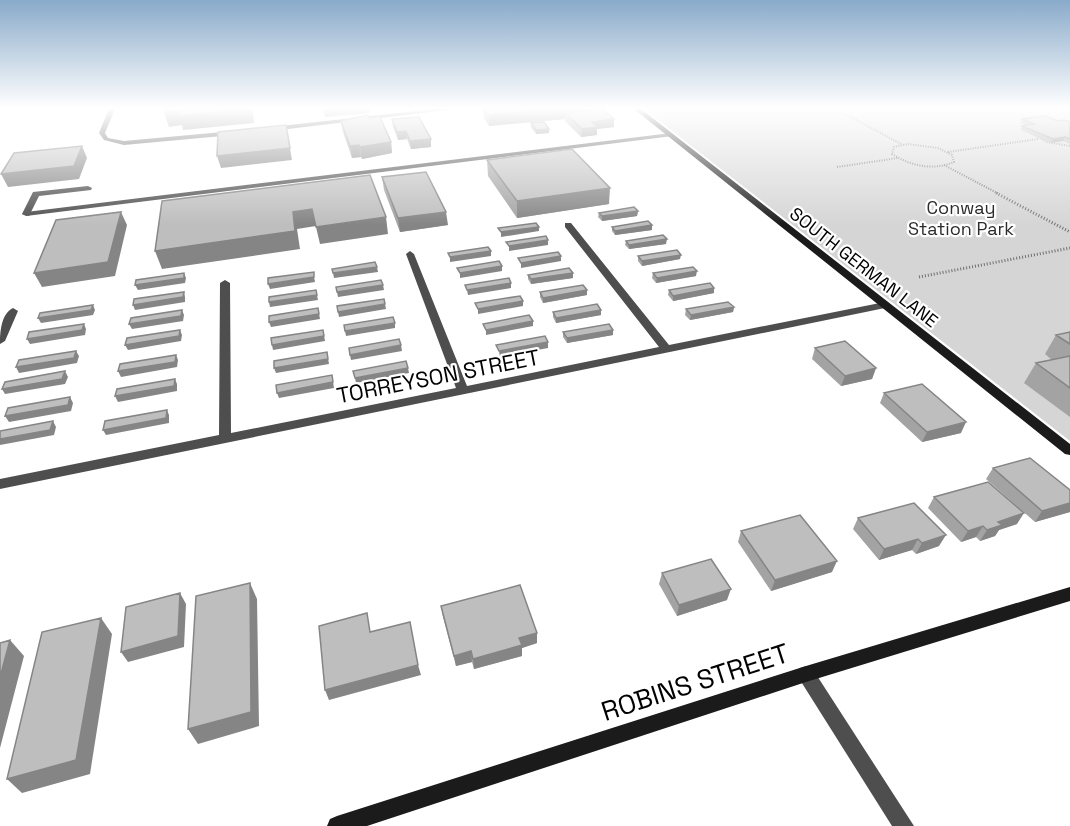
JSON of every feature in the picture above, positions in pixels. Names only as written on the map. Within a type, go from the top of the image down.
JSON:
[{"type":"street","points":[[88,188],[36,194],[26,214],[569,148]]},
{"type":"street","name":"SOUTH GERMAN LANE","points":[[687,148],[1070,451]]},
{"type":"street","points":[[568,225],[666,349]]},
{"type":"street","points":[[410,254],[463,390]]},
{"type":"street","points":[[225,282],[225,439]]},
{"type":"street","name":"TORREYSON STREET","points":[[0,484],[885,305]]},
{"type":"street","points":[[0,341],[13,311]]},
{"type":"street","name":"ROBINS STREET","points":[[337,826],[806,674],[1070,594]]},
{"type":"street","points":[[806,674],[904,826]]},
{"type":"path","points":[[897,148],[891,150],[898,158]]},
{"type":"path","points":[[933,148],[948,152],[979,148]]},
{"type":"path","points":[[837,167],[898,158],[923,165],[944,165],[954,162],[954,158],[948,152]]},
{"type":"path","points":[[944,165],[1070,232]]},
{"type":"path","points":[[919,277],[1070,248]]},
{"type":"green space","name":"Conway Station Park","points":[[693,148],[1070,148],[1070,441]]},
{"type":"building","points":[[81,148],[74,166],[1,174],[14,153]]},
{"type":"building","points":[[217,148],[290,148],[217,156]]},
{"type":"building","points":[[572,149],[610,188],[517,201],[487,160]]},
{"type":"building","points":[[426,172],[446,212],[398,218],[382,177]]},
{"type":"building","points":[[370,175],[386,217],[316,227],[312,209],[293,212],[295,231],[155,251],[162,201]]},
{"type":"building","points":[[634,207],[638,211],[602,216],[599,213]]},
{"type":"building","points":[[121,212],[108,262],[34,273],[56,220]]},
{"type":"building","points":[[648,221],[652,225],[615,231],[612,227]]},
{"type":"building","points":[[536,223],[539,227],[501,232],[498,228]]},
{"type":"building","points":[[663,235],[667,239],[629,245],[626,241]]},
{"type":"building","points":[[546,236],[548,240],[509,246],[506,242]]},
{"type":"building","points":[[488,247],[491,251],[450,257],[448,253]]},
{"type":"building","points":[[677,250],[681,255],[642,261],[638,256]]},
{"type":"building","points":[[558,252],[561,256],[521,263],[518,258]]},
{"type":"building","points":[[499,261],[502,266],[460,273],[457,268]]},
{"type":"building","points":[[375,262],[377,267],[333,273],[332,269]]},
{"type":"building","points":[[693,267],[697,271],[657,278],[653,273]]},
{"type":"building","points":[[569,268],[573,273],[531,279],[528,275]]},
{"type":"building","points":[[314,272],[314,277],[268,284],[268,278]]},
{"type":"building","points":[[184,273],[184,278],[135,285],[136,280]]},
{"type":"building","points":[[509,278],[511,283],[467,290],[465,285]]},
{"type":"building","points":[[381,280],[383,285],[337,292],[336,287]]},
{"type":"building","points":[[710,283],[714,288],[673,296],[669,290]]},
{"type":"building","points":[[583,285],[587,290],[543,298],[540,292]]},
{"type":"building","points":[[316,290],[317,295],[269,302],[269,297]]},
{"type":"building","points":[[184,292],[183,297],[133,305],[134,299]]},
{"type":"building","points":[[520,296],[523,301],[478,309],[475,303]]},
{"type":"building","points":[[384,299],[385,304],[338,312],[337,306]]},
{"type":"building","points":[[728,302],[734,307],[691,315],[686,309]]},
{"type":"building","points":[[597,304],[601,310],[556,318],[553,312]]},
{"type":"building","points":[[93,305],[91,310],[38,318],[40,313]]},
{"type":"building","points":[[318,308],[319,314],[269,322],[269,316]]},
{"type":"building","points":[[182,310],[181,316],[129,324],[131,318]]},
{"type":"building","points":[[529,315],[533,321],[486,330],[483,324]]},
{"type":"building","points":[[393,317],[395,323],[345,331],[344,325]]},
{"type":"building","points":[[84,324],[82,330],[27,339],[29,332]]},
{"type":"building","points":[[609,324],[613,330],[567,338],[563,332]]},
{"type":"building","points":[[180,330],[179,336],[125,345],[127,338]]},
{"type":"building","points":[[323,330],[324,336],[272,345],[271,338]]},
{"type":"building","points":[[1070,332],[1070,344],[1056,335]]},
{"type":"building","points":[[545,336],[548,342],[499,351],[496,345]]},
{"type":"building","points":[[399,339],[401,345],[350,355],[349,348]]},
{"type":"building","points":[[845,341],[876,368],[845,376],[815,348]]},
{"type":"building","points":[[76,351],[74,358],[16,367],[19,360]]},
{"type":"building","points":[[327,352],[328,359],[274,368],[274,361]]},
{"type":"building","points":[[176,355],[175,362],[118,371],[120,364]]},
{"type":"building","points":[[1070,356],[1070,388],[1036,363]]},
{"type":"building","points":[[406,361],[408,368],[355,378],[353,371]]},
{"type":"building","points":[[65,371],[62,379],[2,389],[5,382]]},
{"type":"building","points":[[332,375],[333,382],[277,393],[276,385]]},
{"type":"building","points":[[175,379],[174,386],[115,396],[117,389]]},
{"type":"building","points":[[922,384],[966,422],[927,432],[884,393]]},
{"type":"building","points":[[70,397],[68,405],[5,416],[8,408]]},
{"type":"building","points":[[167,410],[166,418],[103,430],[105,421]]},
{"type":"building","points":[[53,421],[50,430],[0,439],[0,431]]},
{"type":"building","points":[[1030,458],[1070,490],[1070,503],[1042,511],[993,468]]},
{"type":"building","points":[[988,482],[1024,513],[998,522],[1002,525],[987,530],[983,526],[968,531],[934,497]]},
{"type":"building","points":[[914,503],[946,535],[922,543],[918,539],[884,549],[858,518]]},
{"type":"building","points":[[800,515],[837,561],[775,580],[741,531]]},
{"type":"building","points":[[711,559],[731,589],[679,605],[662,573]]},
{"type":"building","points":[[250,583],[251,712],[188,729],[196,596]]},
{"type":"building","points":[[520,585],[537,633],[519,638],[522,645],[473,659],[471,651],[454,656],[441,606]]},
{"type":"building","points":[[180,593],[178,636],[121,652],[126,607]]},
{"type":"building","points":[[367,613],[370,632],[410,622],[418,665],[325,690],[319,626]]},
{"type":"building","points":[[101,618],[76,760],[7,779],[42,632]]},
{"type":"building","points":[[10,640],[0,677],[0,643]]}]
